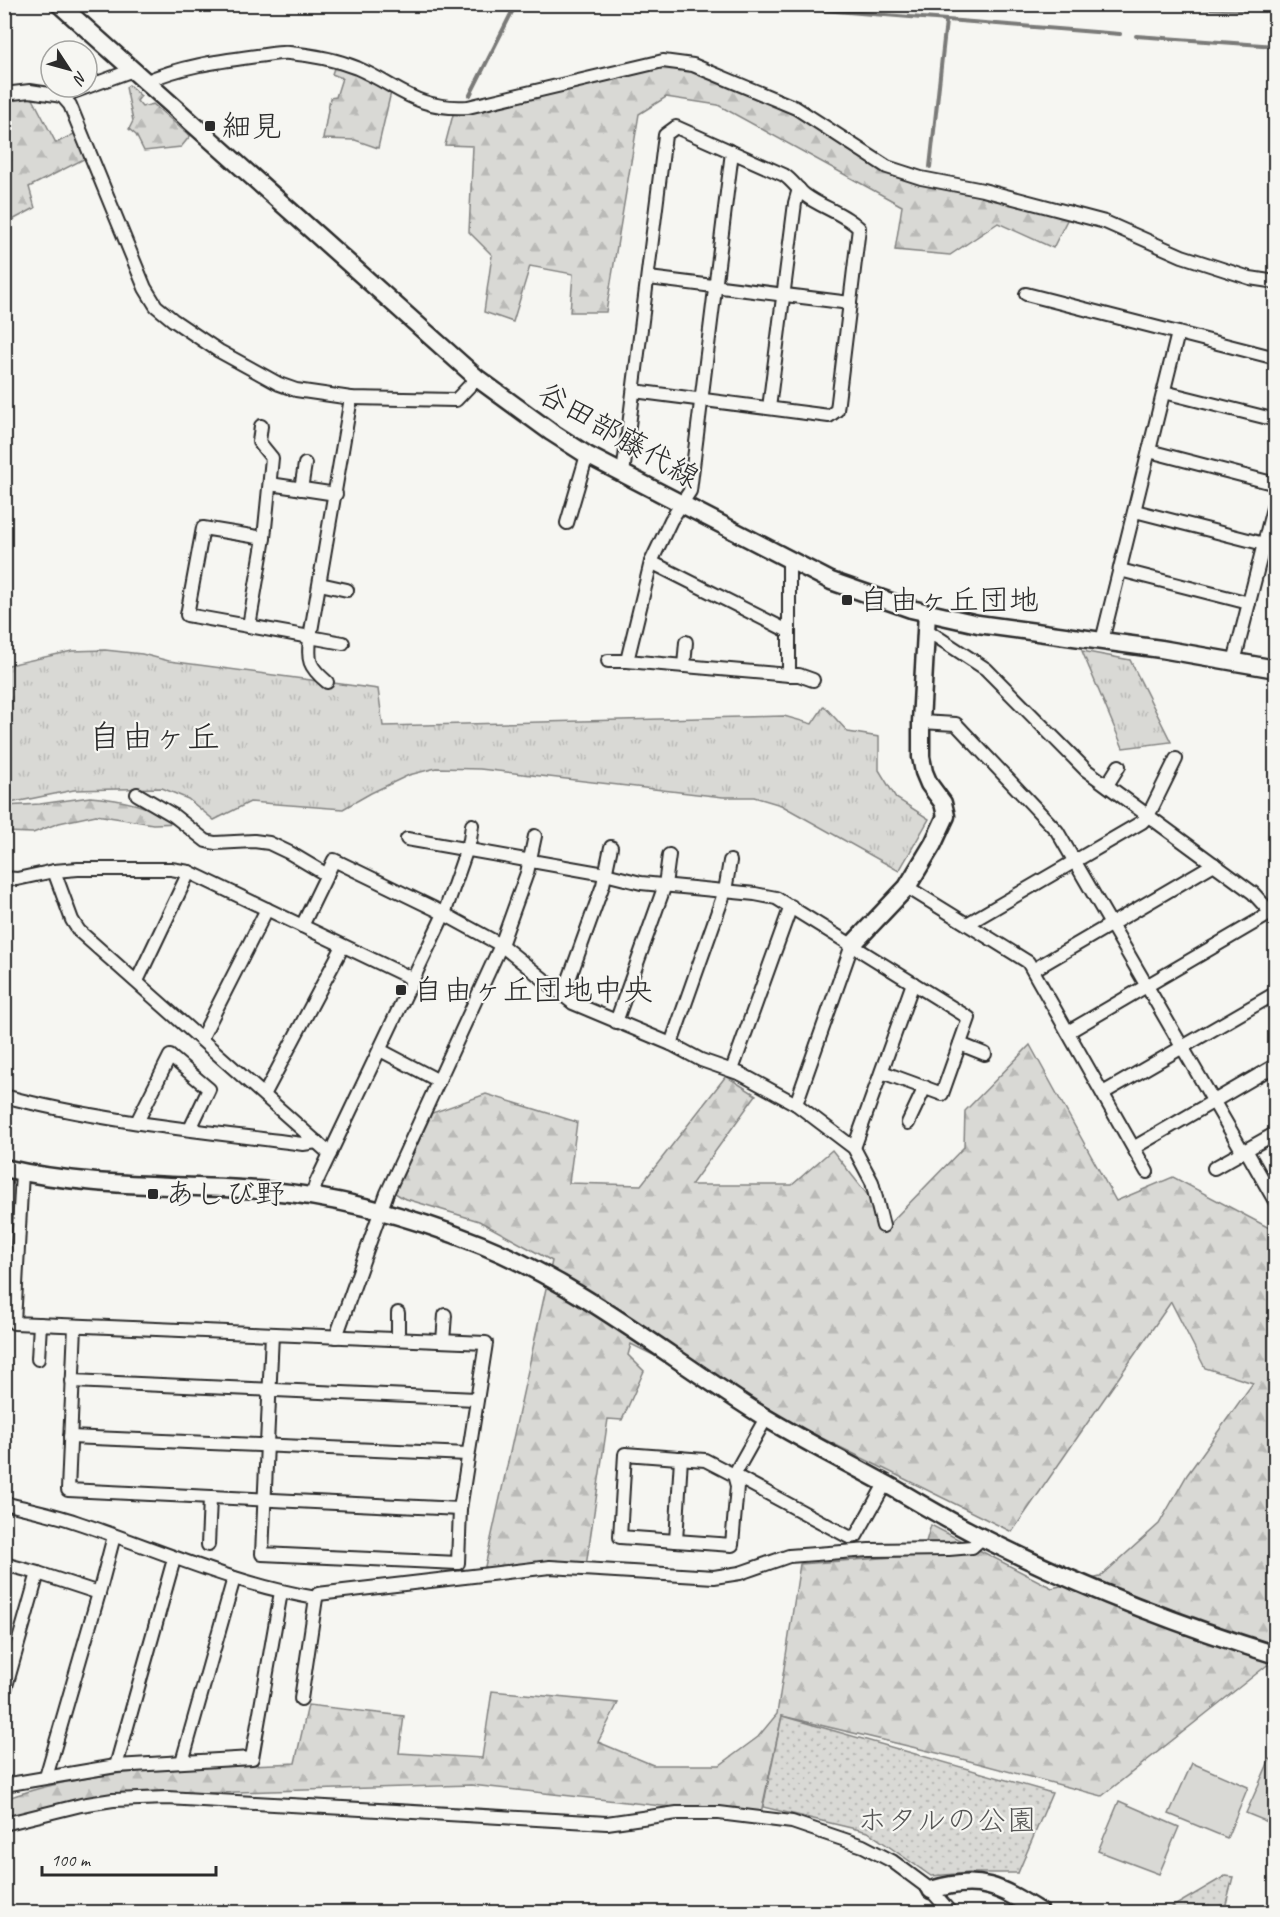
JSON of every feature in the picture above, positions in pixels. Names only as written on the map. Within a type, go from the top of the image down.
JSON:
[{"type":"street","name":"谷田部藤代線","points":[[59,4],[477,378],[551,432],[587,455],[789,561],[926,621],[1102,641],[1275,669]]},
{"type":"street","points":[[99,86],[139,76],[287,52],[336,60],[370,74],[412,98],[451,108],[663,61],[680,62],[796,108],[887,167],[921,178],[983,190],[1105,222],[1182,256],[1250,278],[1275,282]]},
{"type":"street","points":[[4,94],[30,91],[39,92]]},
{"type":"street","points":[[65,99],[70,105],[145,288],[156,306],[219,351],[259,375],[296,390],[351,398],[456,400],[477,378]]},
{"type":"street","points":[[623,474],[665,135],[676,127],[784,175],[807,196],[851,220],[859,228],[837,410],[829,416],[634,392]]},
{"type":"street","points":[[627,662],[651,562],[671,520],[690,491],[732,152]]},
{"type":"street","points":[[769,408],[795,203],[799,189]]},
{"type":"street","points":[[649,278],[850,303]]},
{"type":"street","points":[[1026,294],[1275,358]]},
{"type":"street","points":[[1102,641],[1178,333]]},
{"type":"street","points":[[1164,392],[1275,420]]},
{"type":"street","points":[[327,682],[315,672],[308,660],[351,398]]},
{"type":"street","points":[[249,626],[264,538],[272,458],[259,442],[261,426]]},
{"type":"street","points":[[1149,452],[1275,483]]},
{"type":"street","points":[[567,523],[587,455]]},
{"type":"street","points":[[301,489],[305,464]]},
{"type":"street","points":[[270,484],[336,494]]},
{"type":"street","points":[[1234,662],[1275,496]]},
{"type":"street","points":[[1134,511],[1264,544]]},
{"type":"street","points":[[264,538],[203,528],[187,615],[343,643]]},
{"type":"street","points":[[789,561],[789,675]]},
{"type":"street","points":[[651,562],[788,631]]},
{"type":"street","points":[[1120,570],[1249,603]]},
{"type":"street","points":[[320,584],[347,590]]},
{"type":"street","points":[[796,1104],[852,945],[907,887],[933,844],[946,816],[943,803],[929,784],[921,757],[926,621]]},
{"type":"street","points":[[926,621],[986,669],[1086,770],[1253,893],[1273,916],[1068,1032]]},
{"type":"street","points":[[684,666],[686,642]]},
{"type":"street","points":[[608,661],[799,675],[813,680]]},
{"type":"street","points":[[921,722],[956,724],[1057,831],[1275,1203]]},
{"type":"street","points":[[967,924],[1142,822],[1148,816],[1176,759]]},
{"type":"street","points":[[1107,785],[1119,766]]},
{"type":"street","points":[[137,794],[166,810],[206,841],[269,843],[327,875]]},
{"type":"street","points":[[312,1196],[444,914],[467,850],[472,825]]},
{"type":"street","points":[[336,1337],[381,1210],[501,945],[530,862],[535,836]]},
{"type":"street","points":[[407,839],[605,874],[641,883],[776,898],[969,1018],[942,1094],[882,1072]]},
{"type":"street","points":[[563,996],[605,874],[611,848]]},
{"type":"street","points":[[616,1022],[665,885],[669,855]]},
{"type":"street","points":[[302,926],[334,860],[444,914],[501,945],[573,1003],[671,1044],[701,1060],[732,1070],[796,1104],[854,1148],[872,1182],[883,1226]]},
{"type":"street","points":[[671,1044],[725,891],[730,861]]},
{"type":"street","points":[[1033,969],[1214,864]]},
{"type":"street","points":[[4,878],[25,878],[54,871],[78,869],[171,869],[189,872],[414,980]]},
{"type":"street","points":[[54,871],[75,926],[330,1154]]},
{"type":"street","points":[[137,981],[189,872]]},
{"type":"street","points":[[907,887],[1028,962],[1135,1147],[1147,1172]]},
{"type":"street","points":[[732,1070],[791,906]]},
{"type":"street","points":[[201,1039],[267,909]]},
{"type":"street","points":[[264,1095],[342,946]]},
{"type":"street","points":[[854,1148],[913,983]]},
{"type":"street","points":[[1103,1093],[1275,993]]},
{"type":"street","points":[[960,1044],[985,1054]]},
{"type":"street","points":[[380,1050],[439,1080]]},
{"type":"street","points":[[137,1122],[170,1056],[209,1089],[190,1129]]},
{"type":"street","points":[[1135,1147],[1275,1065]]},
{"type":"street","points":[[908,1123],[925,1087]]},
{"type":"street","points":[[4,1096],[137,1122],[303,1144],[317,1142]]},
{"type":"street","points":[[1214,1168],[1275,1133]]},
{"type":"street","points":[[4,1168],[62,1179],[262,1190],[312,1196],[381,1210],[445,1231],[533,1269],[589,1302],[766,1418],[982,1538],[1066,1578],[1178,1623],[1275,1654]]},
{"type":"street","points":[[22,1172],[10,1268],[14,1323],[486,1343],[460,1509],[458,1563],[262,1554],[272,1334]]},
{"type":"street","points":[[398,1313],[398,1340]]},
{"type":"street","points":[[443,1341],[446,1315]]},
{"type":"street","points":[[38,1359],[40,1324]]},
{"type":"street","points":[[75,1326],[68,1490],[460,1509]]},
{"type":"street","points":[[72,1381],[476,1399]]},
{"type":"street","points":[[766,1418],[734,1475],[736,1486],[732,1545],[620,1537],[625,1454],[705,1460],[734,1475],[849,1537],[856,1536],[885,1484]]},
{"type":"street","points":[[70,1437],[468,1454]]},
{"type":"street","points":[[676,1541],[681,1458]]},
{"type":"street","points":[[208,1545],[210,1498]]},
{"type":"street","points":[[4,1503],[75,1521],[174,1559],[234,1578],[281,1592],[316,1598]]},
{"type":"street","points":[[46,1777],[114,1536]]},
{"type":"street","points":[[301,1699],[318,1594],[550,1567],[714,1577],[740,1573],[789,1556],[869,1550],[949,1550],[972,1546],[982,1538]]},
{"type":"street","points":[[116,1766],[174,1559]]},
{"type":"street","points":[[4,1564],[99,1593]]},
{"type":"street","points":[[4,1693],[38,1573]]},
{"type":"street","points":[[182,1762],[234,1578]]},
{"type":"street","points":[[4,1785],[116,1766],[252,1758],[281,1592]]},
{"type":"street","points":[[4,1824],[81,1805],[113,1800],[167,1798],[299,1809],[607,1823],[677,1813],[719,1813],[763,1817],[792,1822],[862,1846],[892,1861],[931,1890],[950,1912]]},
{"type":"street","points":[[931,1890],[947,1885],[978,1883],[1006,1891],[1040,1912]]},
{"type":"green space","points":[[335,65],[371,80],[391,92],[378,148],[355,140],[323,139],[330,98],[336,97],[342,78],[332,74]]},
{"type":"green space","points":[[685,66],[796,113],[882,170],[1069,216],[1053,248],[998,223],[950,255],[895,250],[902,206],[718,105],[666,97],[639,114],[606,312],[570,312],[573,274],[530,266],[513,322],[484,312],[492,255],[469,232],[473,146],[445,145],[454,111],[654,67]]},
{"type":"green space","points":[[129,85],[141,96],[137,101],[142,107],[153,104],[190,136],[181,147],[144,151],[136,135],[129,129],[133,121],[126,87]]},
{"type":"green space","points":[[32,97],[56,143],[76,133],[86,158],[29,187],[35,208],[5,224],[4,99]]},
{"type":"green space","points":[[105,650],[142,654],[169,661],[378,689],[383,726],[784,716],[812,724],[824,706],[848,732],[879,737],[879,770],[896,798],[929,819],[899,871],[781,805],[754,797],[723,797],[480,769],[436,768],[409,775],[343,809],[250,802],[214,820],[188,799],[162,788],[74,790],[5,804],[4,666],[72,651]]},
{"type":"green space","points":[[1082,651],[1130,660],[1171,742],[1123,748]]},
{"type":"green space","points":[[90,797],[137,805],[180,823],[153,824],[96,815],[59,823],[33,833],[5,832],[4,806]]},
{"type":"green space","points":[[1030,1045],[1116,1201],[1173,1177],[1275,1231],[1275,1659],[1102,1796],[958,1758],[782,1716],[761,1813],[680,1808],[471,1785],[170,1794],[5,1820],[5,1799],[75,1780],[148,1770],[295,1763],[308,1705],[404,1716],[399,1753],[482,1758],[492,1691],[618,1703],[598,1742],[653,1765],[720,1765],[758,1737],[777,1714],[800,1564],[922,1555],[931,1525],[1052,1588],[1100,1577],[1159,1524],[1187,1475],[1253,1383],[1205,1368],[1171,1302],[1012,1532],[631,1344],[628,1355],[644,1371],[622,1420],[608,1419],[586,1566],[484,1571],[552,1261],[479,1221],[403,1198],[395,1193],[432,1113],[486,1094],[577,1122],[569,1183],[641,1185],[726,1076],[756,1095],[691,1185],[792,1185],[832,1150],[890,1223],[964,1147],[965,1111]]},
{"type":"green space","name":"ホタルの公園","points":[[782,1716],[1052,1793],[1018,1873],[931,1876],[868,1832],[763,1807]]},
{"type":"green space","points":[[1270,1759],[1275,1761],[1275,1825],[1246,1813]]},
{"type":"green space","points":[[1192,1763],[1248,1787],[1227,1838],[1169,1814]]},
{"type":"green space","points":[[1119,1801],[1179,1827],[1159,1874],[1098,1851]]},
{"type":"green space","points":[[1225,1876],[1233,1877],[1225,1908],[1243,1912],[1164,1912]]},
{"type":"water","points":[[1091,4],[1275,4],[1275,12],[1091,5]]},
{"type":"waterway","points":[[470,95],[516,4]]},
{"type":"waterway","points":[[749,4],[760,6]]},
{"type":"waterway","points":[[773,6],[1120,34]]},
{"type":"waterway","points":[[930,167],[946,21]]},
{"type":"waterway","points":[[1136,36],[1276,46]]},
{"type":"place","name":"細見","points":[[210,126]]},
{"type":"place","name":"自由ヶ丘団地","points":[[847,600]]},
{"type":"place","name":"自由ヶ丘団地中央","points":[[401,990]]},
{"type":"place","name":"あしび野","points":[[153,1194]]},
{"type":"district","name":"自由ヶ丘","points":[[154,736]]}]
